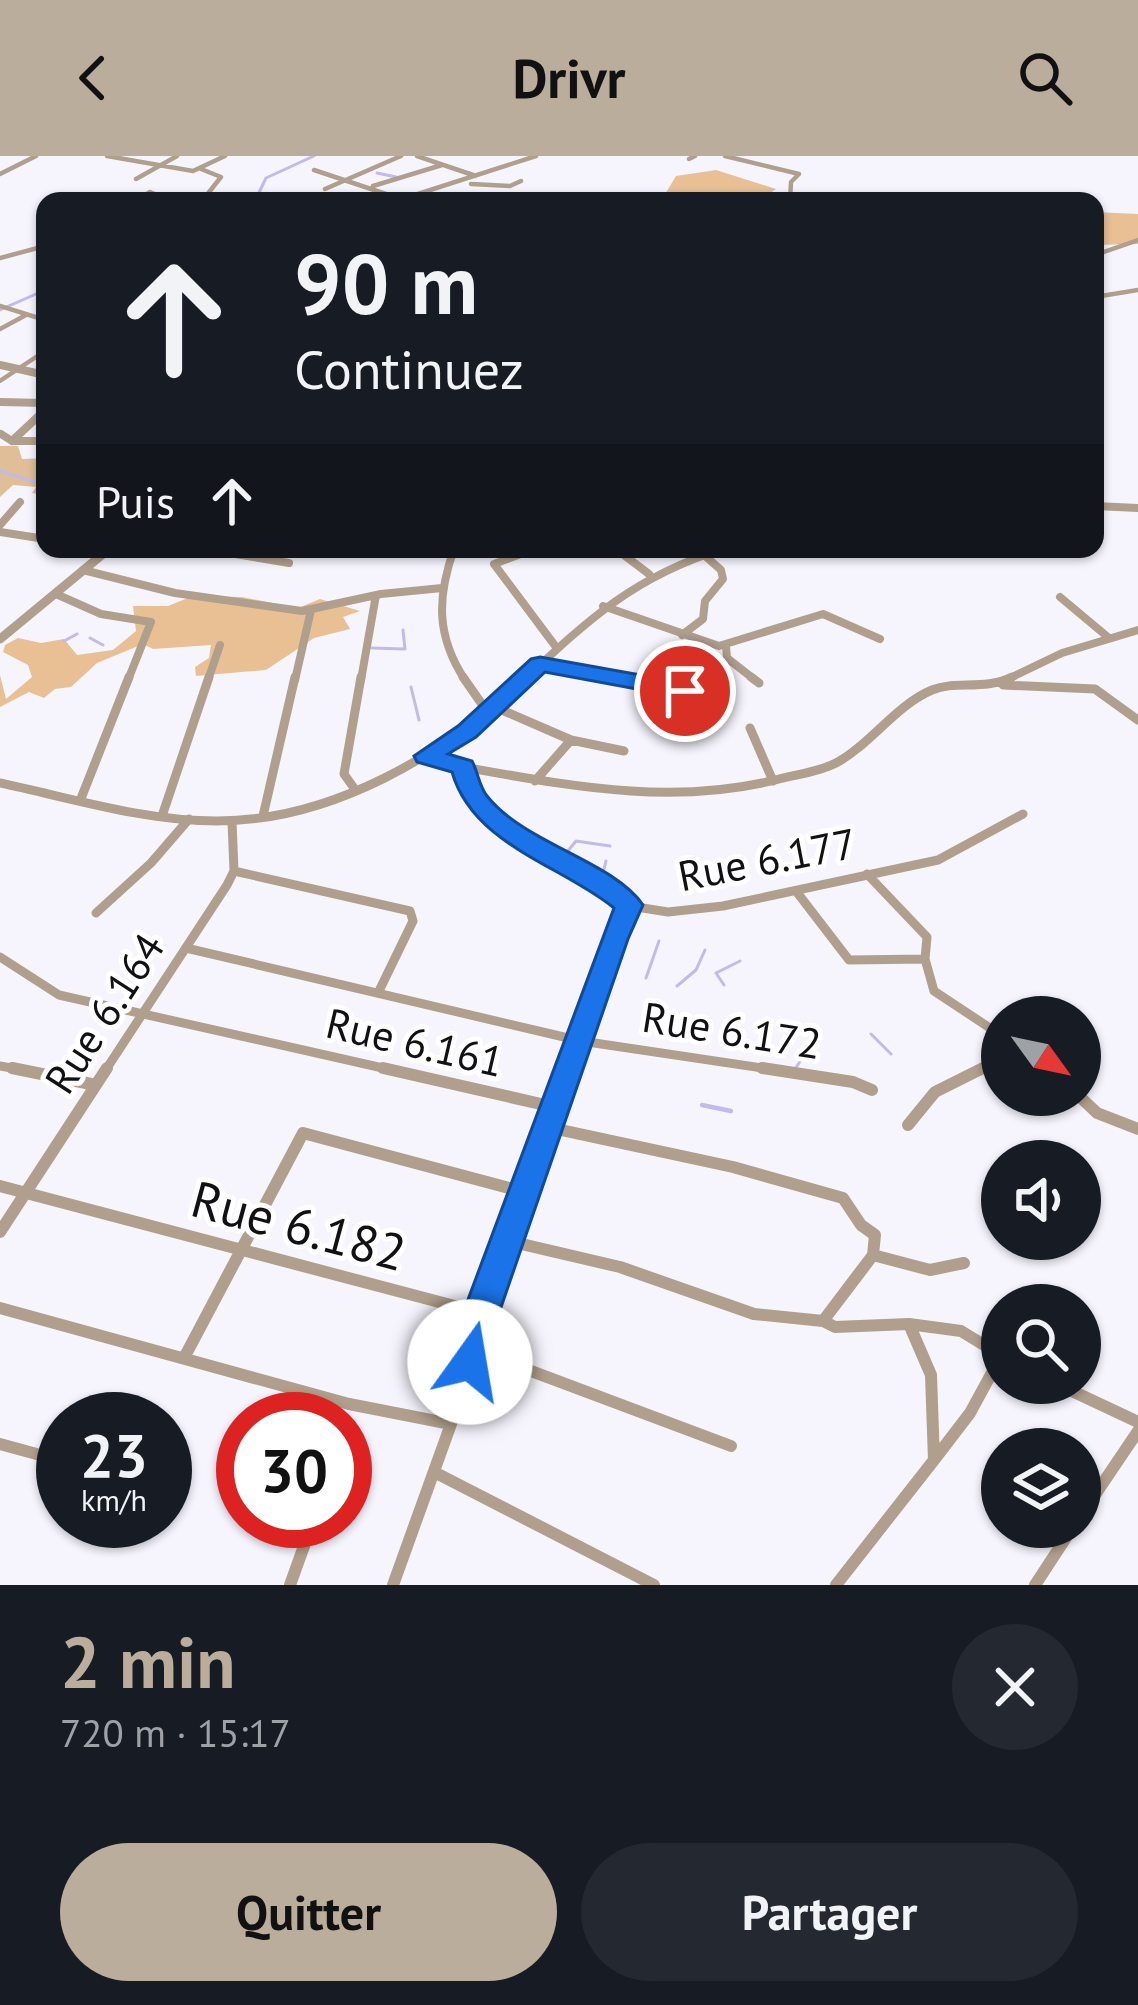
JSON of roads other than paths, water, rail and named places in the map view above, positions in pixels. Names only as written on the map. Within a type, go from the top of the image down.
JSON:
[{"type":"street","points":[[0,174],[36,156]]},
{"type":"street","points":[[106,156],[221,177],[209,192]]},
{"type":"street","points":[[136,178],[177,156]]},
{"type":"street","points":[[197,170],[225,156]]},
{"type":"street","points":[[325,189],[401,156]]},
{"type":"street","points":[[417,156],[476,176]]},
{"type":"street","points":[[427,192],[533,156]]},
{"type":"street","points":[[725,156],[758,159],[799,174],[790,182],[790,192]]},
{"type":"street","points":[[372,187],[442,165]]},
{"type":"street","points":[[314,170],[382,192]]},
{"type":"street","points":[[430,191],[482,182],[510,186],[521,181]]},
{"type":"street","points":[[1104,252],[1138,240]]},
{"type":"street","points":[[0,258],[36,248]]},
{"type":"street","points":[[1104,296],[1138,290]]},
{"type":"street","points":[[3,306],[36,318]]},
{"type":"street","points":[[0,329],[26,315]]},
{"type":"street","points":[[0,381],[36,357]]},
{"type":"street","points":[[0,365],[36,373]]},
{"type":"street","points":[[0,402],[36,405]]},
{"type":"street","points":[[12,441],[36,416]]},
{"type":"street","points":[[1,434],[12,441],[36,441]]},
{"type":"street","points":[[20,502],[0,528],[36,537]]},
{"type":"street","points":[[1104,506],[1138,508]]},
{"type":"street","points":[[0,639],[97,558]]},
{"type":"street","points":[[259,558],[289,563]]},
{"type":"street","points":[[451,558],[438,628],[446,649],[491,710],[571,740],[624,751]]},
{"type":"street","points":[[510,558],[494,564],[556,647]]},
{"type":"street","points":[[628,558],[649,574]]},
{"type":"street","points":[[0,783],[162,816],[232,820],[263,816],[353,788],[426,756],[491,710],[603,606],[649,574],[692,558]]},
{"type":"street","points":[[682,635],[703,619],[706,601],[723,579],[722,570],[708,558]]},
{"type":"street","points":[[83,570],[175,593],[311,610],[376,595],[442,588]]},
{"type":"street","points":[[56,594],[101,614],[151,622],[80,801]]},
{"type":"street","points":[[353,788],[344,774],[376,595]]},
{"type":"street","points":[[1060,597],[1108,638]]},
{"type":"street","points":[[603,606],[726,646],[823,614],[880,639]]},
{"type":"street","points":[[263,816],[311,610]]},
{"type":"street","points":[[1000,684],[1039,663],[1138,630]]},
{"type":"street","points":[[162,816],[220,645]]},
{"type":"street","points":[[726,646],[728,658],[759,683]]},
{"type":"street","points":[[540,664],[685,691]]},
{"type":"street","points":[[426,756],[535,781],[642,794],[693,794],[773,781],[836,764],[886,728],[923,693],[1000,684],[1095,689],[1138,720]]},
{"type":"street","points":[[750,728],[773,781]]},
{"type":"street","points":[[535,781],[571,740]]},
{"type":"street","name":"Rue 6.177","points":[[463,767],[470,791],[481,806],[541,853],[607,887],[629,905],[668,912],[938,860],[1023,814]]},
{"type":"street","points":[[96,913],[152,863],[189,819]]},
{"type":"street","points":[[232,820],[234,871],[410,911],[413,921],[379,991]]},
{"type":"street","name":"Rue 6.164","points":[[0,1232],[234,871]]},
{"type":"street","points":[[867,874],[927,937],[925,959],[934,991],[981,1022]]},
{"type":"street","points":[[796,891],[850,960],[925,959]]},
{"type":"street","points":[[186,948],[581,1041],[613,939],[629,905]]},
{"type":"street","name":"Rue 6.161","points":[[0,957],[47,991],[554,1107],[481,1313]]},
{"type":"street","name":"Rue 6.172","points":[[554,1107],[581,1041],[853,1082],[872,1090]]},
{"type":"street","points":[[0,1066],[97,1085]]},
{"type":"street","points":[[908,1125],[935,1092],[981,1070]]},
{"type":"street","points":[[1101,1115],[1138,1130]]},
{"type":"street","points":[[547,1127],[843,1198],[861,1225],[875,1235],[873,1255],[823,1321]]},
{"type":"street","points":[[184,1358],[304,1133],[524,1192]]},
{"type":"street","name":"Rue 6.182","points":[[0,1186],[481,1313]]},
{"type":"street","points":[[509,1241],[632,1271],[681,1292],[809,1324],[909,1324],[962,1331],[981,1343]]},
{"type":"street","points":[[873,1255],[931,1272],[964,1263]]},
{"type":"street","points":[[0,1308],[184,1358],[287,1392]]},
{"type":"street","points":[[393,1585],[451,1424],[481,1313]]},
{"type":"street","points":[[909,1324],[936,1376],[929,1422],[934,1460]]},
{"type":"street","points":[[476,1340],[510,1363],[731,1446]]},
{"type":"street","points":[[836,1585],[981,1394]]},
{"type":"street","points":[[1101,1404],[1138,1421]]},
{"type":"street","points":[[372,1415],[451,1424]]},
{"type":"street","points":[[1101,1486],[1138,1432]]},
{"type":"street","points":[[0,1444],[36,1454]]},
{"type":"street","points":[[434,1472],[655,1585]]},
{"type":"street","points":[[290,1585],[303,1548]]},
{"type":"street","points":[[1035,1585],[1059,1548]]},
{"type":"waterway","points":[[259,192],[266,178],[314,156]]},
{"type":"waterway","points":[[377,173],[396,177]]},
{"type":"waterway","points":[[0,310],[36,294]]},
{"type":"waterway","points":[[0,471],[36,482]]},
{"type":"waterway","points":[[372,648],[405,649],[403,630]]},
{"type":"waterway","points":[[64,641],[77,634]]},
{"type":"waterway","points":[[90,638],[103,645]]},
{"type":"waterway","points":[[411,687],[419,720]]},
{"type":"waterway","points":[[606,861],[603,873],[567,852],[576,841],[610,846]]},
{"type":"waterway","points":[[646,978],[659,941]]},
{"type":"waterway","points":[[677,986],[696,970],[705,950]]},
{"type":"waterway","points":[[724,985],[716,973],[740,961]]},
{"type":"waterway","points":[[871,1034],[891,1054]]},
{"type":"waterway","points":[[795,1069],[803,1057]]},
{"type":"waterway","points":[[702,1105],[731,1111]]}]
